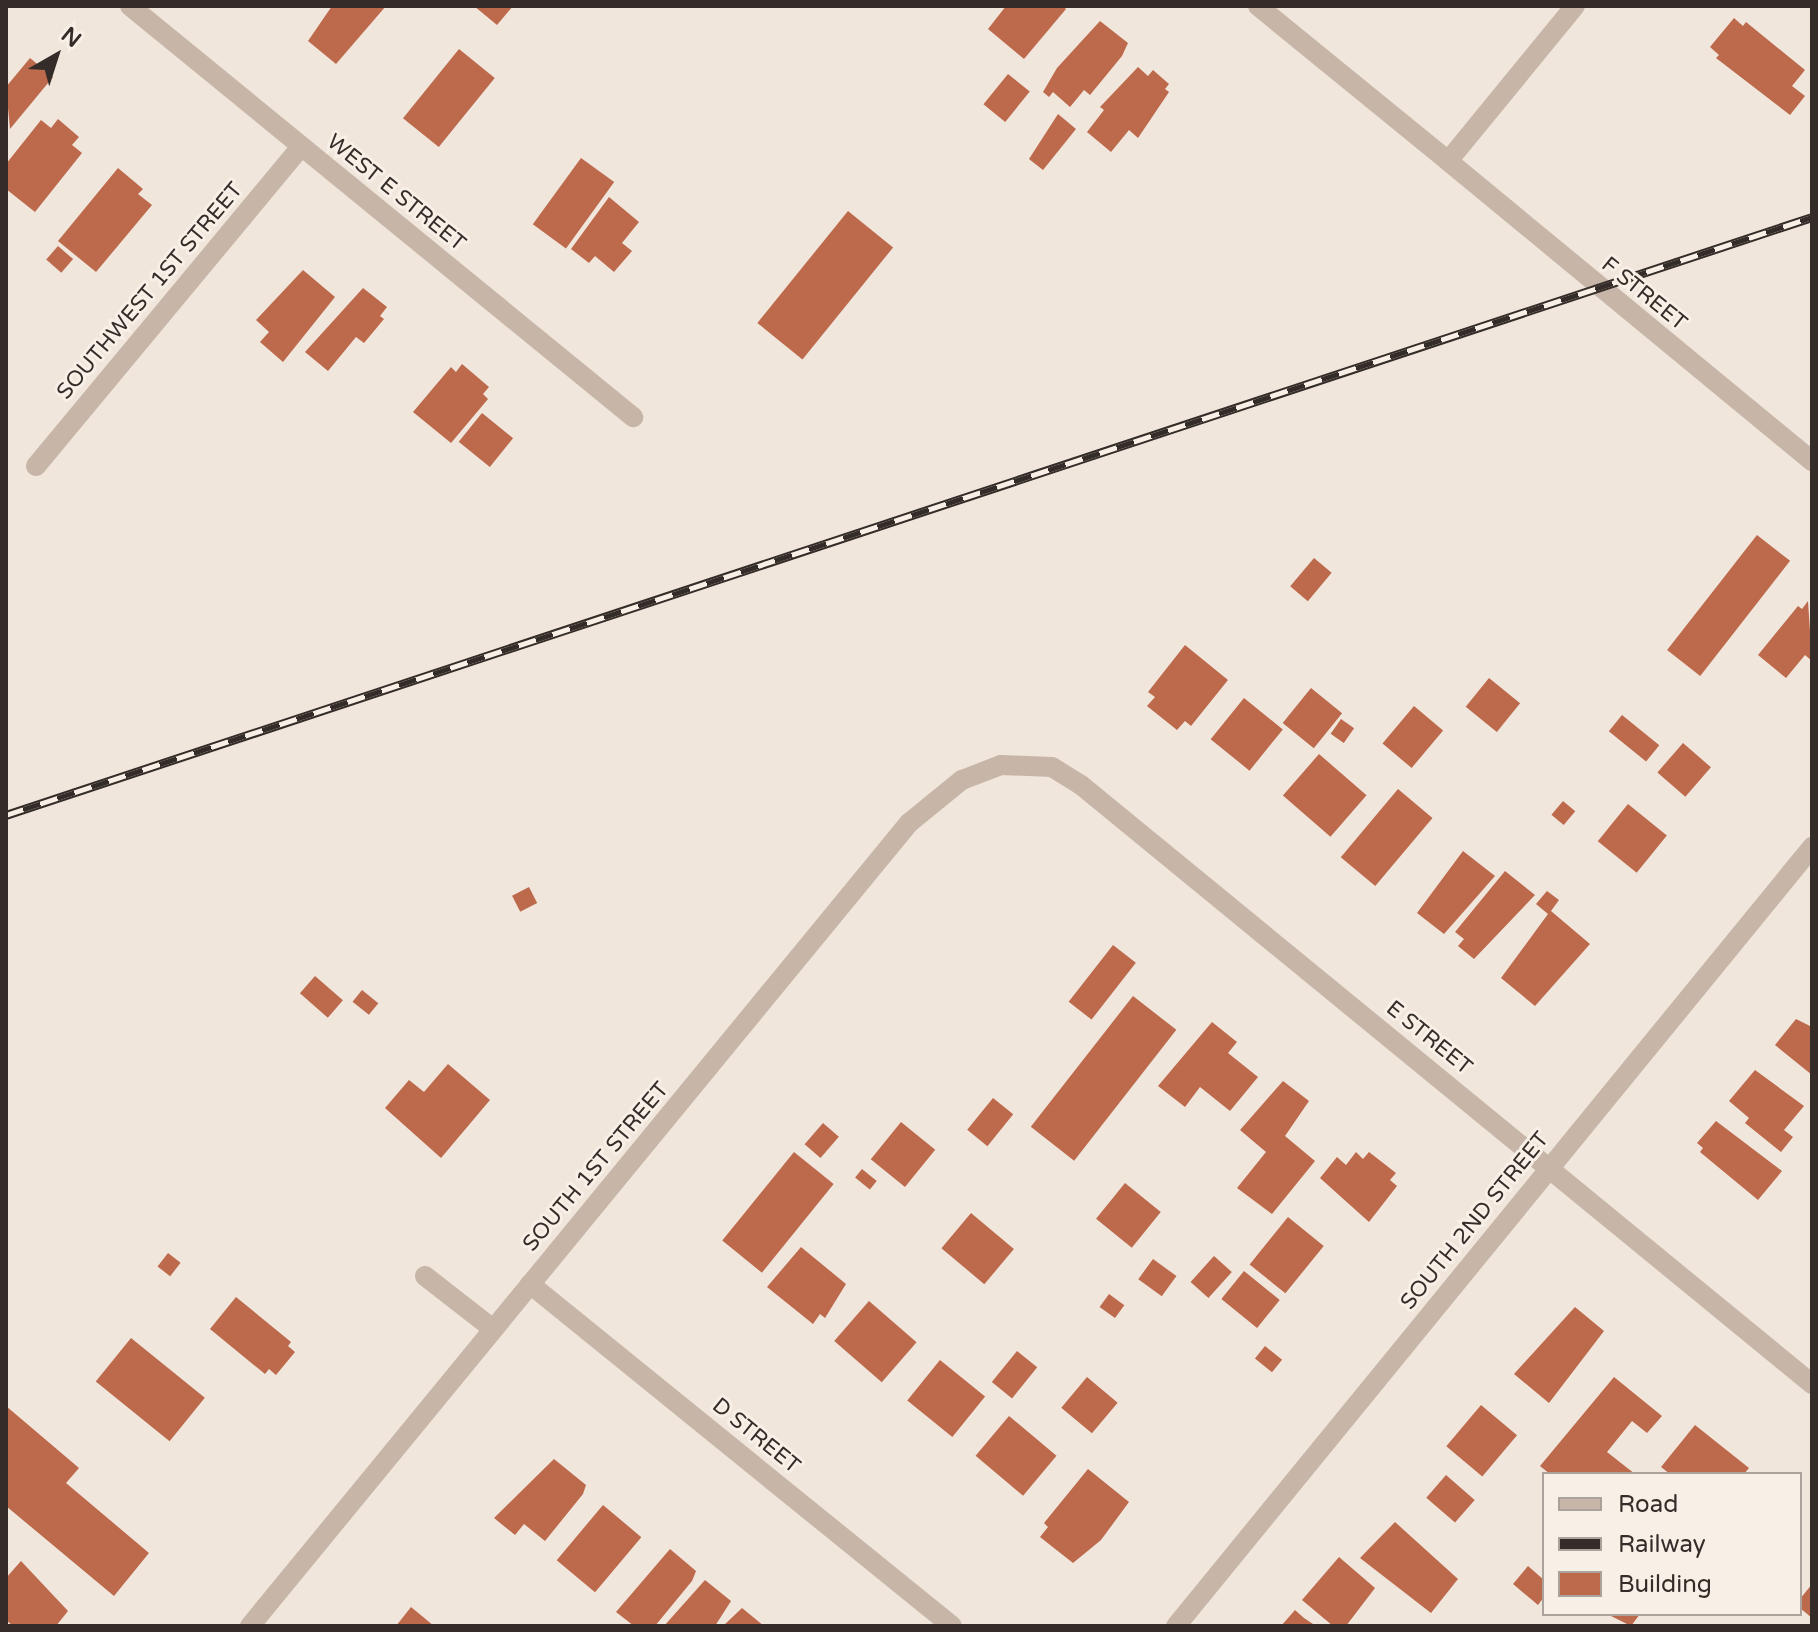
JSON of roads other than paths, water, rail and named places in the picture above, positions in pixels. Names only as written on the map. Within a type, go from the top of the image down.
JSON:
[{"type":"street","name":"WEST E STREET","points":[[130,6],[633,417]]},
{"type":"street","name":"F STREET","points":[[1258,6],[1812,461]]},
{"type":"street","points":[[1448,161],[1575,6]]},
{"type":"street","name":"SOUTHWEST 1ST STREET","points":[[36,466],[301,147]]},
{"type":"street","name":"E STREET","points":[[1001,765],[1052,767],[1081,785],[1812,1384]]},
{"type":"street","name":"SOUTH 1ST STREET","points":[[250,1626],[909,823],[962,780],[1001,765]]},
{"type":"street","name":"SOUTH 2ND STREET","points":[[1176,1626],[1812,847]]},
{"type":"street","points":[[425,1276],[493,1329]]},
{"type":"street","name":"D STREET","points":[[530,1284],[952,1626]]},
{"type":"railway","points":[[6,815],[1812,217]]}]
